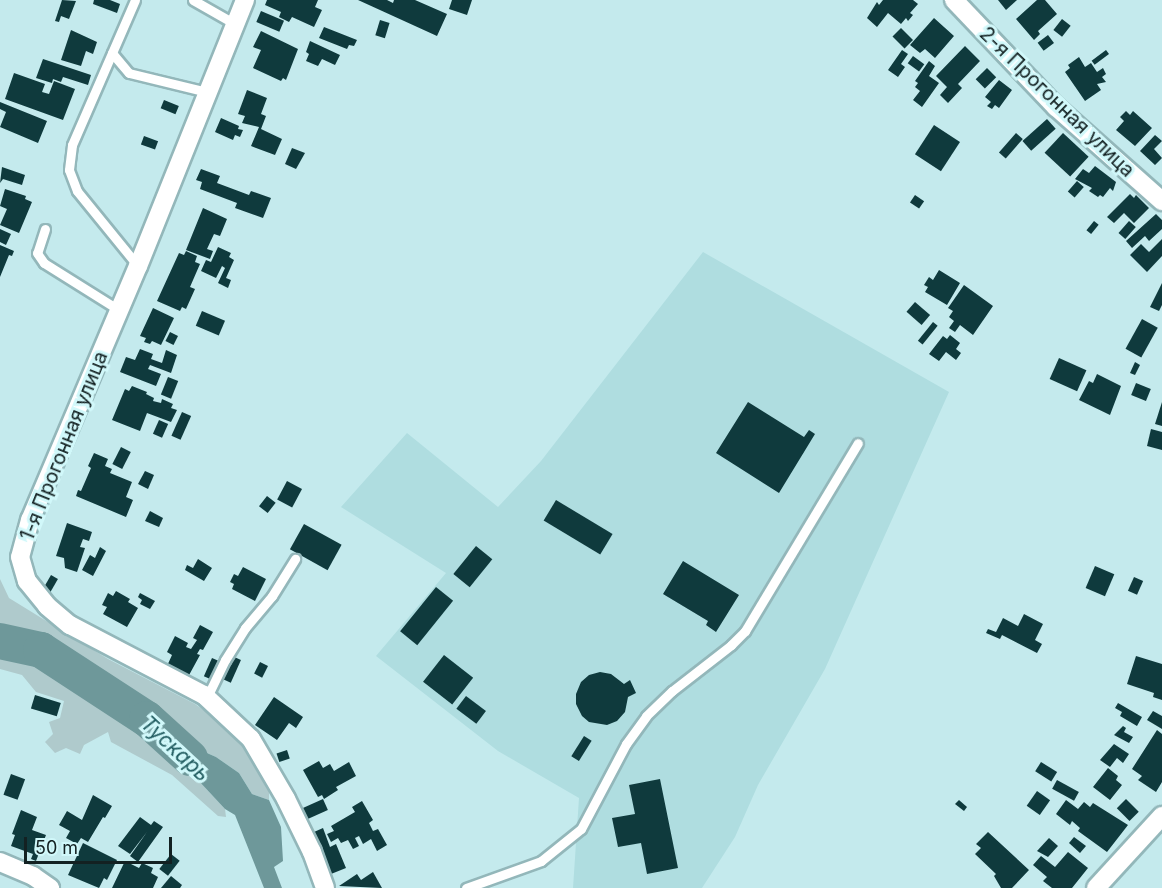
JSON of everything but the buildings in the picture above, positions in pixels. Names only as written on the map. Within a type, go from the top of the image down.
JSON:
[{"type":"street","name":"1-я Прогонная улица","points":[[244,0],[138,266],[30,520],[20,557],[27,581],[47,606],[70,625],[207,697],[251,739],[264,758],[312,852],[325,888]]},
{"type":"street","name":"2-я Прогонная улица","points":[[954,0],[1056,107],[1162,201]]},
{"type":"street","points":[[1096,888],[1162,816]]},
{"type":"street","points":[[0,862],[33,876],[50,888]]},
{"type":"lane","points":[[135,0],[72,145],[69,170],[77,191],[138,266]]},
{"type":"lane","points":[[192,0],[235,24]]},
{"type":"lane","points":[[112,53],[129,73],[207,92]]},
{"type":"lane","points":[[45,229],[37,253],[44,263],[119,310]]},
{"type":"lane","points":[[466,888],[541,861],[580,829],[626,744],[646,717],[672,691],[731,645],[745,631],[858,442]]},
{"type":"lane","points":[[207,697],[240,636],[272,596],[296,559]]},
{"type":"shaded area","points":[[703,252],[949,392],[825,669],[758,785],[735,837],[702,888],[573,888],[579,798],[498,751],[376,656],[446,573],[341,507],[407,433],[498,507],[541,461]]},
{"type":"shaded area","points":[[0,579],[9,598],[108,659],[195,704],[223,724],[252,755],[269,779],[269,800],[252,794],[239,773],[216,757],[191,746],[149,700],[102,678],[29,635],[0,629]]},
{"type":"shaded area","points":[[0,648],[22,653],[42,668],[123,703],[147,719],[170,750],[225,809],[226,817],[218,816],[172,775],[111,742],[108,732],[84,745],[80,754],[66,748],[55,753],[45,742],[53,734],[49,722],[60,718],[64,701],[36,692],[22,675],[0,669]]},
{"type":"water","points":[[0,629],[29,635],[51,645],[102,678],[149,700],[191,746],[216,757],[239,773],[252,794],[269,800],[281,827],[283,861],[274,867],[282,888],[264,888],[235,815],[225,809],[170,750],[153,725],[123,703],[42,668],[22,653],[0,648]]},
{"type":"waterway","name":"Тускарь","points":[[0,641],[41,650],[147,719],[190,758]]}]
